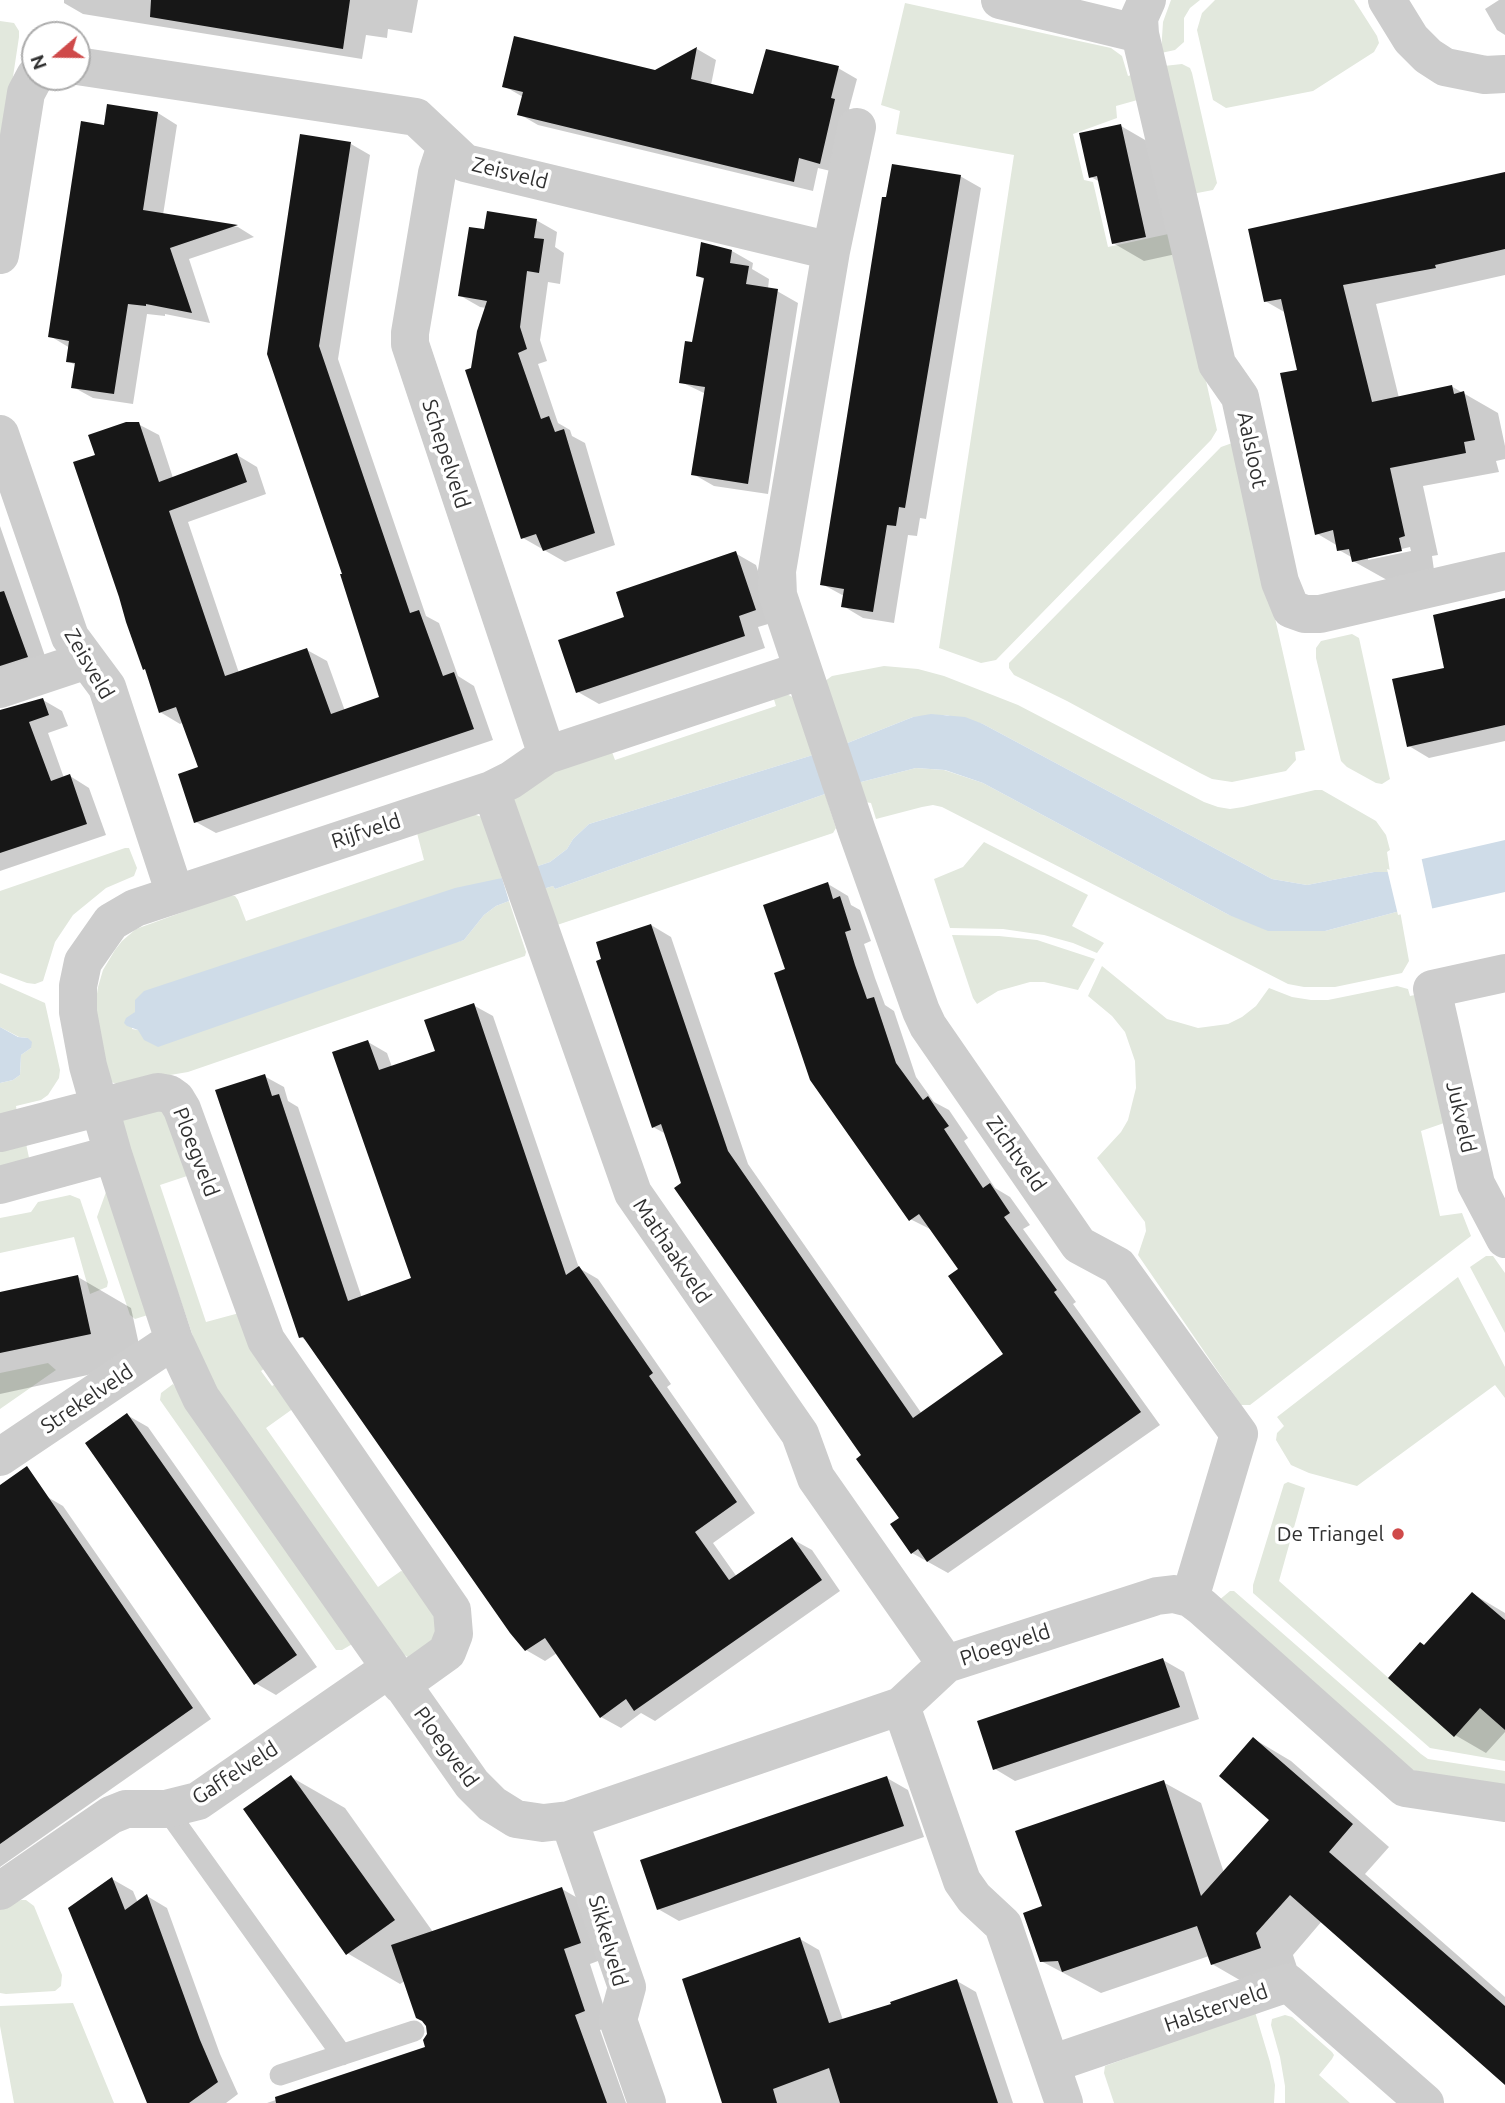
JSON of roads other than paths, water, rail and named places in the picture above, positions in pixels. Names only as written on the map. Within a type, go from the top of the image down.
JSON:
[{"type":"street","points":[[1000,0],[1143,17]]},
{"type":"street","points":[[1387,0],[1411,39],[1445,67],[1465,73],[1505,74]]},
{"type":"street","name":"Aalsloot","points":[[1143,17],[1217,364],[1240,397],[1280,582],[1291,609],[1305,614],[1320,614],[1505,571]]},
{"type":"street","name":"Zeisveld","points":[[91,68],[416,117],[466,163],[831,251]]},
{"type":"street","points":[[0,249],[27,91]]},
{"type":"street","points":[[803,670],[778,595],[777,571],[831,251],[857,127]]},
{"type":"street","name":"Schepelveld","points":[[446,146],[437,173],[410,333],[411,344],[547,755]]},
{"type":"street","name":"Zeisveld","points":[[0,434],[70,637],[107,687],[175,894]]},
{"type":"street","points":[[0,689],[87,660]]},
{"type":"street","name":"Rijfveld","points":[[99,1106],[78,1012],[78,986],[83,962],[111,922],[135,908],[175,894],[491,790],[511,780],[547,755],[803,670]]},
{"type":"street","name":"Zichtveld","points":[[803,670],[928,1026],[1079,1245],[1118,1266],[1239,1434],[1190,1598]]},
{"type":"street","name":"Mathaakveld","points":[[491,790],[633,1193],[800,1434],[816,1478],[946,1664]]},
{"type":"street","name":"Jukveld","points":[[1505,972],[1432,989],[1476,1184],[1505,1239]]},
{"type":"street","name":"Ploegveld","points":[[395,1677],[447,1652],[454,1634],[452,1610],[266,1340],[182,1109],[176,1099],[169,1094],[158,1092],[99,1106],[174,1340],[201,1398],[395,1677],[472,1784],[492,1804],[516,1819],[543,1823],[569,1820],[901,1706],[946,1664],[1157,1596],[1174,1594],[1190,1598]]},
{"type":"street","points":[[0,1133],[99,1106]]},
{"type":"street","points":[[0,1185],[114,1154]]},
{"type":"street","name":"Strekelveld","points":[[0,1457],[174,1340]]},
{"type":"street","points":[[1190,1598],[1405,1788],[1505,1803]]},
{"type":"street","name":"Gaffelveld","points":[[0,1891],[111,1815],[126,1809],[166,1809],[198,1801],[395,1677]]},
{"type":"street","points":[[901,1706],[962,1881],[974,1898],[1003,1925],[1063,2103]]},
{"type":"street","name":"Sikkelveld","points":[[569,1820],[627,1987],[618,2020],[647,2103]]},
{"type":"street","name":"Halsterveld","points":[[1051,2064],[1288,1983],[1425,2103]]},
{"type":"lane","points":[[166,1809],[342,2055]]},
{"type":"lane","points":[[281,2075],[414,2031]]},
{"type":"place","name":"De Triangel","points":[[1398,1534]]}]
